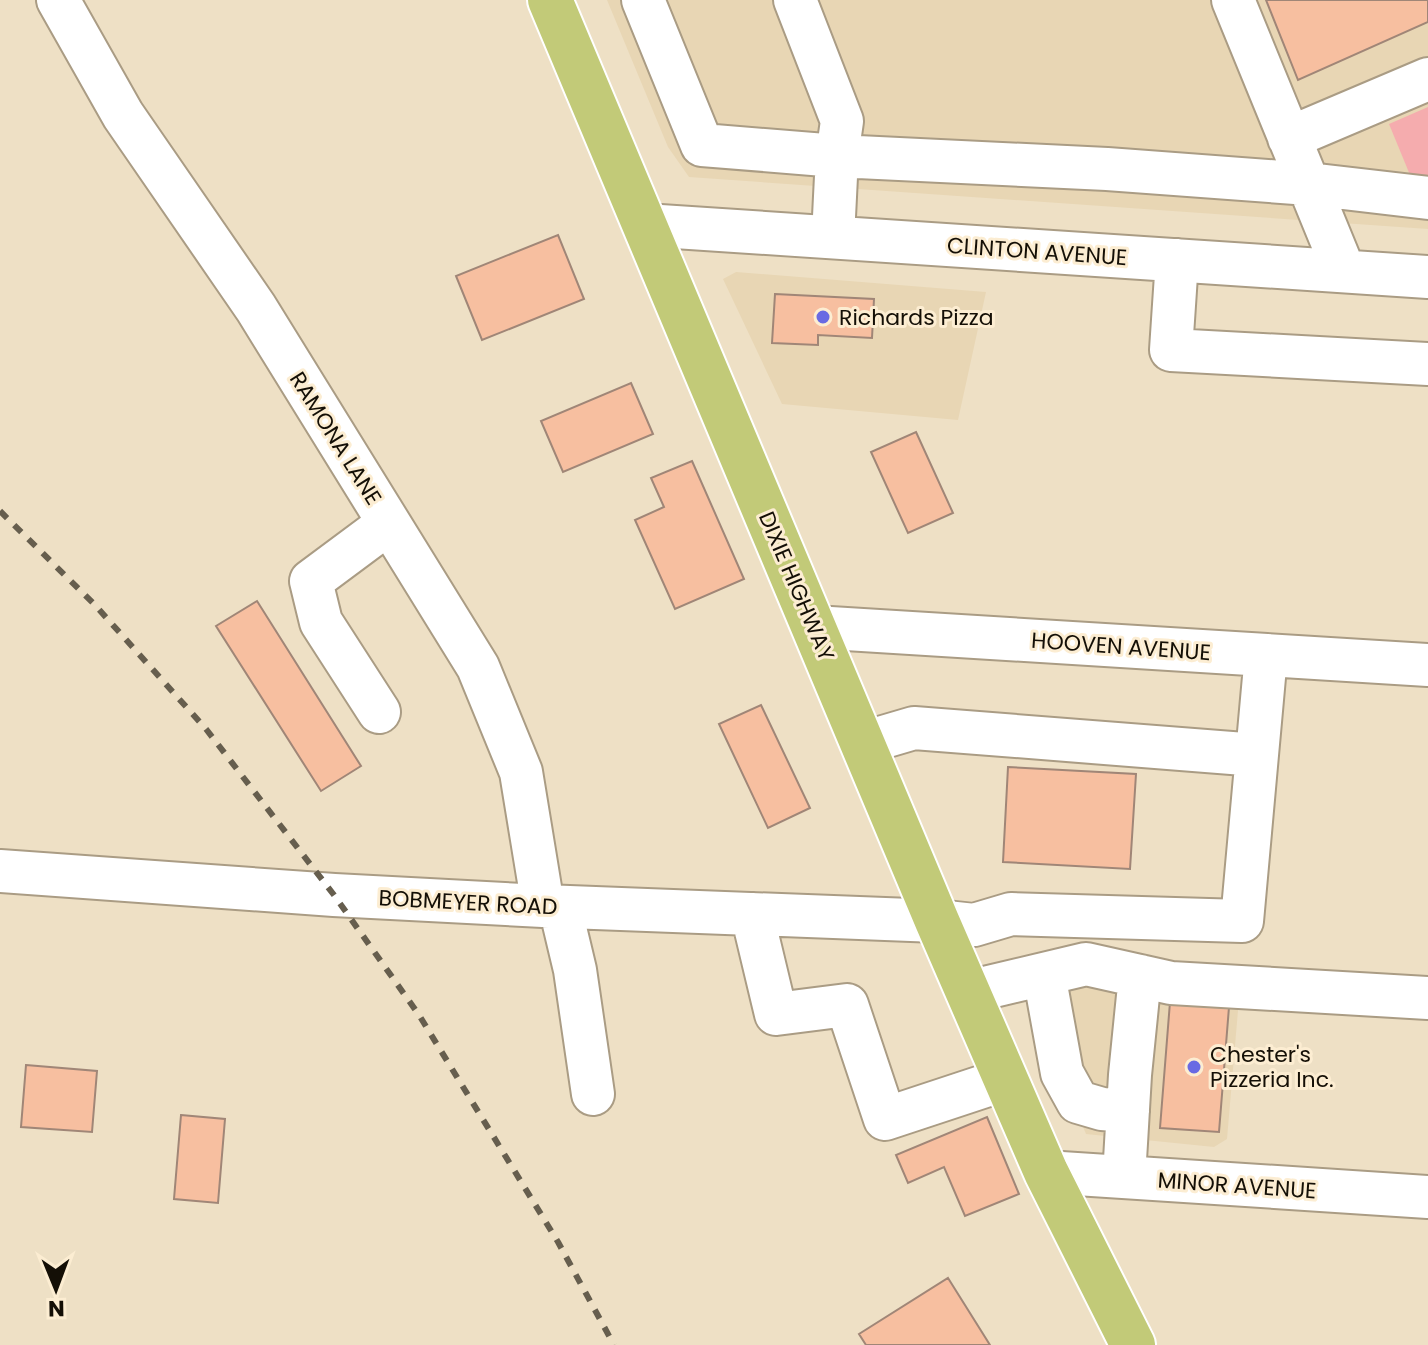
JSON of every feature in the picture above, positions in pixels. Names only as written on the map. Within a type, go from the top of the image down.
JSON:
[{"type":"main road","name":"DIXIE HIGHWAY","points":[[550,0],[937,921],[1046,1172],[1133,1345]]},
{"type":"main road","name":"DIXIE HIGHWAY","points":[[1046,1172],[1102,1345]]},
{"type":"street","name":"RAMONA LANE","points":[[58,0],[123,115],[256,308],[478,667],[521,772],[552,906],[575,970],[593,1094]]},
{"type":"street","points":[[643,0],[702,145],[837,156],[1107,169],[1309,184],[1428,198]]},
{"type":"street","points":[[795,0],[842,121],[833,237]]},
{"type":"street","points":[[1233,0],[1344,271]]},
{"type":"street","points":[[1289,138],[1428,79]]},
{"type":"street","name":"CLINTON AVENUE","points":[[645,225],[1428,277]]},
{"type":"street","points":[[1177,260],[1171,350],[1428,364]]},
{"type":"street","points":[[379,712],[321,622],[311,581],[389,523]]},
{"type":"street","name":"HOOVEN AVENUE","points":[[814,627],[1428,665]]},
{"type":"street","points":[[863,743],[914,728],[1257,755],[1266,655]]},
{"type":"street","name":"BOBMEYER ROAD","points":[[0,871],[334,895],[974,925],[1011,914],[1242,921],[1257,755]]},
{"type":"street","points":[[752,914],[776,1014],[847,1005],[885,1119],[1006,1079]]},
{"type":"street","points":[[968,992],[1086,964],[1171,983],[1428,998]]},
{"type":"street","points":[[1044,974],[1062,1073],[1078,1102],[1102,1109],[1128,1111]]},
{"type":"street","points":[[1124,1177],[1140,976]]},
{"type":"street","name":"MINOR AVENUE","points":[[1046,1172],[1428,1197]]},
{"type":"shaded area","points":[[607,0],[1428,0],[1428,229],[689,177],[668,147]]},
{"type":"shaded area","points":[[1428,107],[1428,178],[1410,175],[1389,124]]},
{"type":"shaded area","points":[[736,272],[986,292],[958,420],[782,404],[723,279]]},
{"type":"shaded area","points":[[1020,973],[1239,999],[1227,1139],[1214,1147],[1086,1134]]},
{"type":"building","points":[[1266,0],[1428,0],[1428,22],[1298,80]]},
{"type":"building","points":[[558,235],[584,299],[482,340],[456,276]]},
{"type":"building","name":"Richards Pizza","points":[[775,294],[874,299],[872,338],[818,335],[818,345],[772,343]]},
{"type":"building","points":[[631,383],[653,434],[563,472],[541,421]]},
{"type":"building","points":[[916,432],[953,513],[908,533],[871,452]]},
{"type":"building","points":[[692,461],[744,579],[675,609],[635,520],[664,507],[651,478]]},
{"type":"building","points":[[257,601],[361,766],[321,791],[216,626]]},
{"type":"building","points":[[761,705],[810,808],[768,828],[719,724]]},
{"type":"building","points":[[1008,767],[1136,774],[1130,869],[1003,862]]},
{"type":"building","name":"Chester's Pizzeria Inc.","points":[[1170,1002],[1229,1007],[1219,1132],[1160,1128]]},
{"type":"building","points":[[26,1065],[97,1071],[92,1132],[21,1127]]},
{"type":"building","points":[[181,1115],[225,1119],[218,1203],[174,1199]]},
{"type":"building","points":[[987,1117],[1019,1194],[965,1216],[944,1167],[908,1183],[896,1155]]},
{"type":"building","points":[[948,1278],[990,1345],[866,1345],[859,1334]]},
{"type":"railway","points":[[0,511],[95,605],[206,729],[334,895],[419,1015],[558,1242],[614,1345]]},
{"type":"place","name":"Richards Pizza","points":[[823,317]]},
{"type":"place","name":"Chester's Pizzeria Inc.","points":[[1194,1067]]}]
